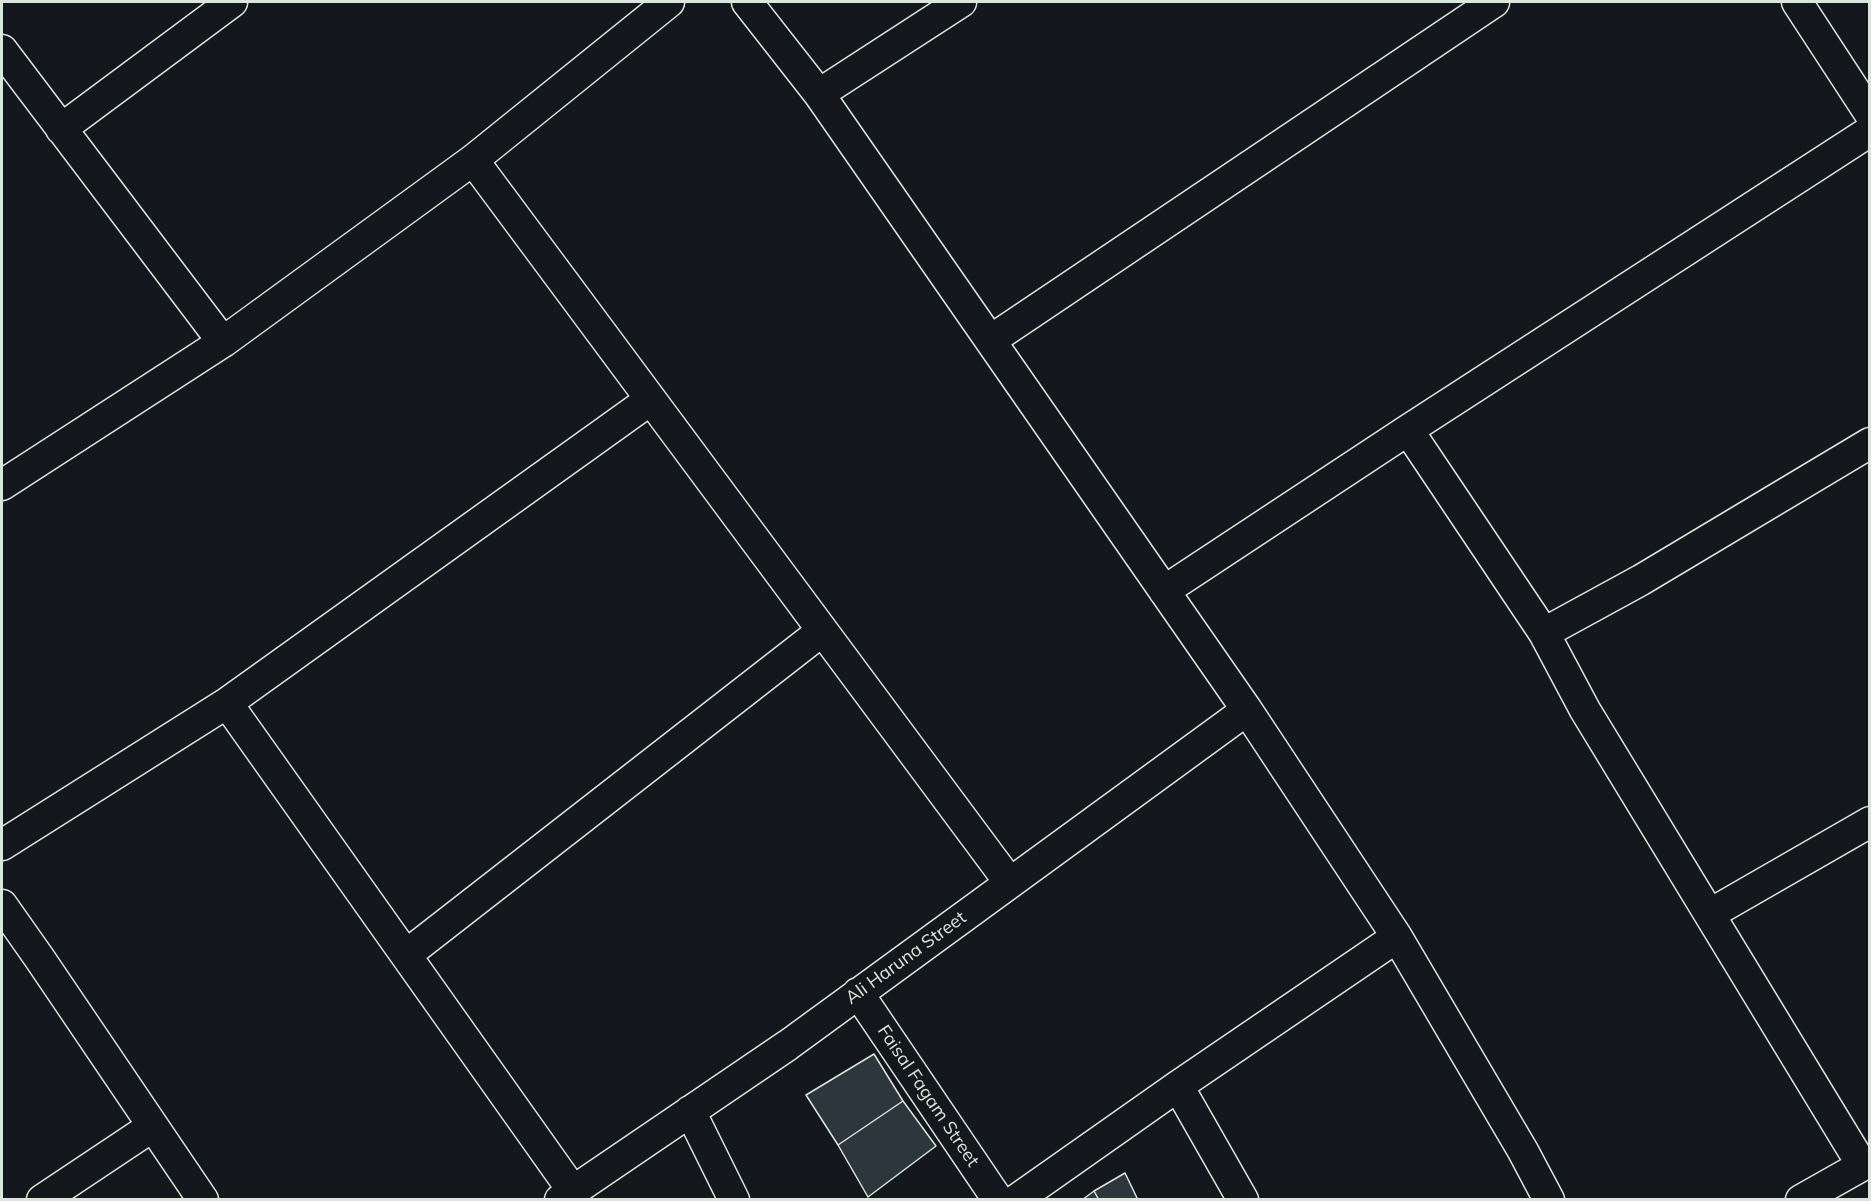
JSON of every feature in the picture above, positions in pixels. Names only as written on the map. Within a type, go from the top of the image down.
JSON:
[{"type":"street","points":[[61,129],[232,2]]},
{"type":"street","points":[[2,485],[223,342],[473,160],[669,2]]},
{"type":"street","points":[[747,2],[819,94],[1247,710],[1397,937],[1523,1151],[1549,1200]]},
{"type":"street","points":[[819,94],[961,2]]},
{"type":"street","points":[[991,340],[1494,2]]},
{"type":"street","points":[[1797,2],[1869,114]]},
{"type":"street","points":[[2,50],[223,342]]},
{"type":"street","points":[[1164,591],[1869,131]]},
{"type":"street","points":[[473,160],[1010,883]]},
{"type":"street","points":[[2,844],[227,703],[650,400]]},
{"type":"street","points":[[1408,430],[1544,633],[1585,710],[1866,1163],[1801,1200]]},
{"type":"street","points":[[1544,633],[1641,580],[1869,442]]},
{"type":"street","points":[[406,955],[822,631]]},
{"type":"street","points":[[227,703],[406,955],[567,1195]]},
{"type":"street","name":"Ali Haruna Street","points":[[567,1195],[788,1045],[1247,710]]},
{"type":"street","points":[[1710,914],[1869,822]]},
{"type":"street","points":[[2,905],[203,1200]]},
{"type":"street","points":[[1016,1200],[1397,937]]},
{"type":"street","name":"Faisal Fagam Street","points":[[858,993],[999,1200]]},
{"type":"street","points":[[1178,1086],[1243,1200]]},
{"type":"street","points":[[690,1111],[734,1200]]},
{"type":"street","points":[[42,1200],[153,1126]]},
{"type":"building","points":[[874,1054],[903,1101],[838,1145],[806,1095]]},
{"type":"building","points":[[903,1101],[936,1146],[868,1197],[838,1145]]},
{"type":"building","points":[[1125,1173],[1138,1200],[1099,1200],[1094,1191]]},
{"type":"building","points":[[1094,1191],[1099,1200],[1082,1200]]}]
